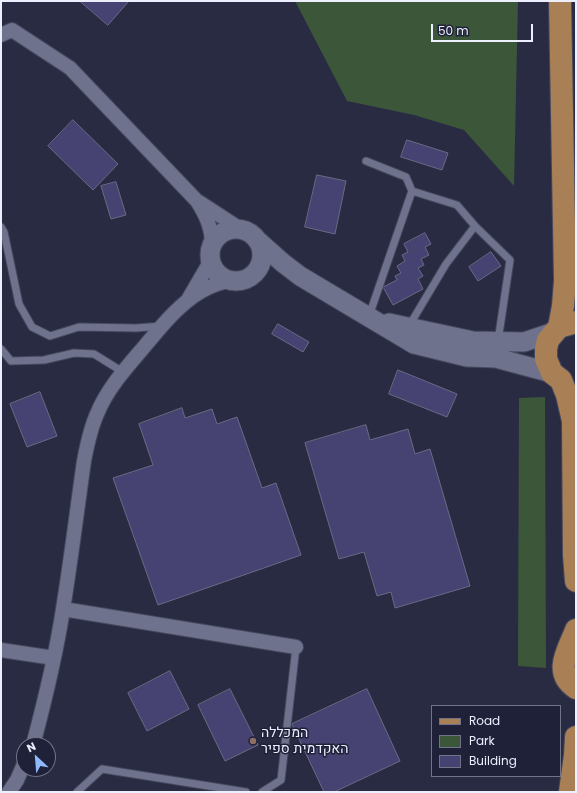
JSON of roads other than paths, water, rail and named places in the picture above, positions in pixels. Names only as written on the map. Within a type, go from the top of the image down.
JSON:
[{"type":"main road","points":[[560,1],[565,281],[563,327],[548,340],[546,359],[563,378],[573,420],[574,555],[576,581]]},
{"type":"main road","points":[[574,638],[563,661],[564,671],[575,693]]},
{"type":"main road","points":[[570,792],[576,737]]},
{"type":"street","points":[[5,29],[70,68],[197,201],[249,235],[300,276],[369,318],[405,333],[414,344],[467,357],[524,342],[563,327]]},
{"type":"street","points":[[197,201],[210,226],[212,235],[211,254],[213,269],[218,275],[231,281]]},
{"type":"street","points":[[187,302],[211,254],[217,238],[224,232],[232,230],[249,235],[261,247],[262,256],[257,270],[252,276]]},
{"type":"street","points":[[35,737],[54,658],[63,610],[84,461],[96,414],[105,397],[123,372],[162,326],[187,302],[211,286],[222,282],[239,281],[270,271],[291,273],[300,276]]},
{"type":"street","points":[[497,350],[563,378]]},
{"type":"street","points":[[63,610],[296,647]]},
{"type":"street","points":[[1,650],[54,658]]},
{"type":"street","points":[[8,792],[18,777]]},
{"type":"lane","points":[[366,161],[406,177],[412,191],[369,318]]},
{"type":"lane","points":[[412,191],[457,205],[475,226],[510,260],[497,350]]},
{"type":"lane","points":[[405,333],[446,264],[475,226]]},
{"type":"lane","points":[[1,227],[4,232],[19,304],[32,328],[50,336],[80,327],[136,328],[162,326]]},
{"type":"lane","points":[[1,349],[11,361],[44,360],[74,353],[94,354],[123,372]]},
{"type":"lane","points":[[262,792],[281,780],[296,647]]},
{"type":"lane","points":[[77,792],[102,768],[246,792]]},
{"type":"place","name":"המכללה האקדמית ספיר","points":[[253,741]]}]
